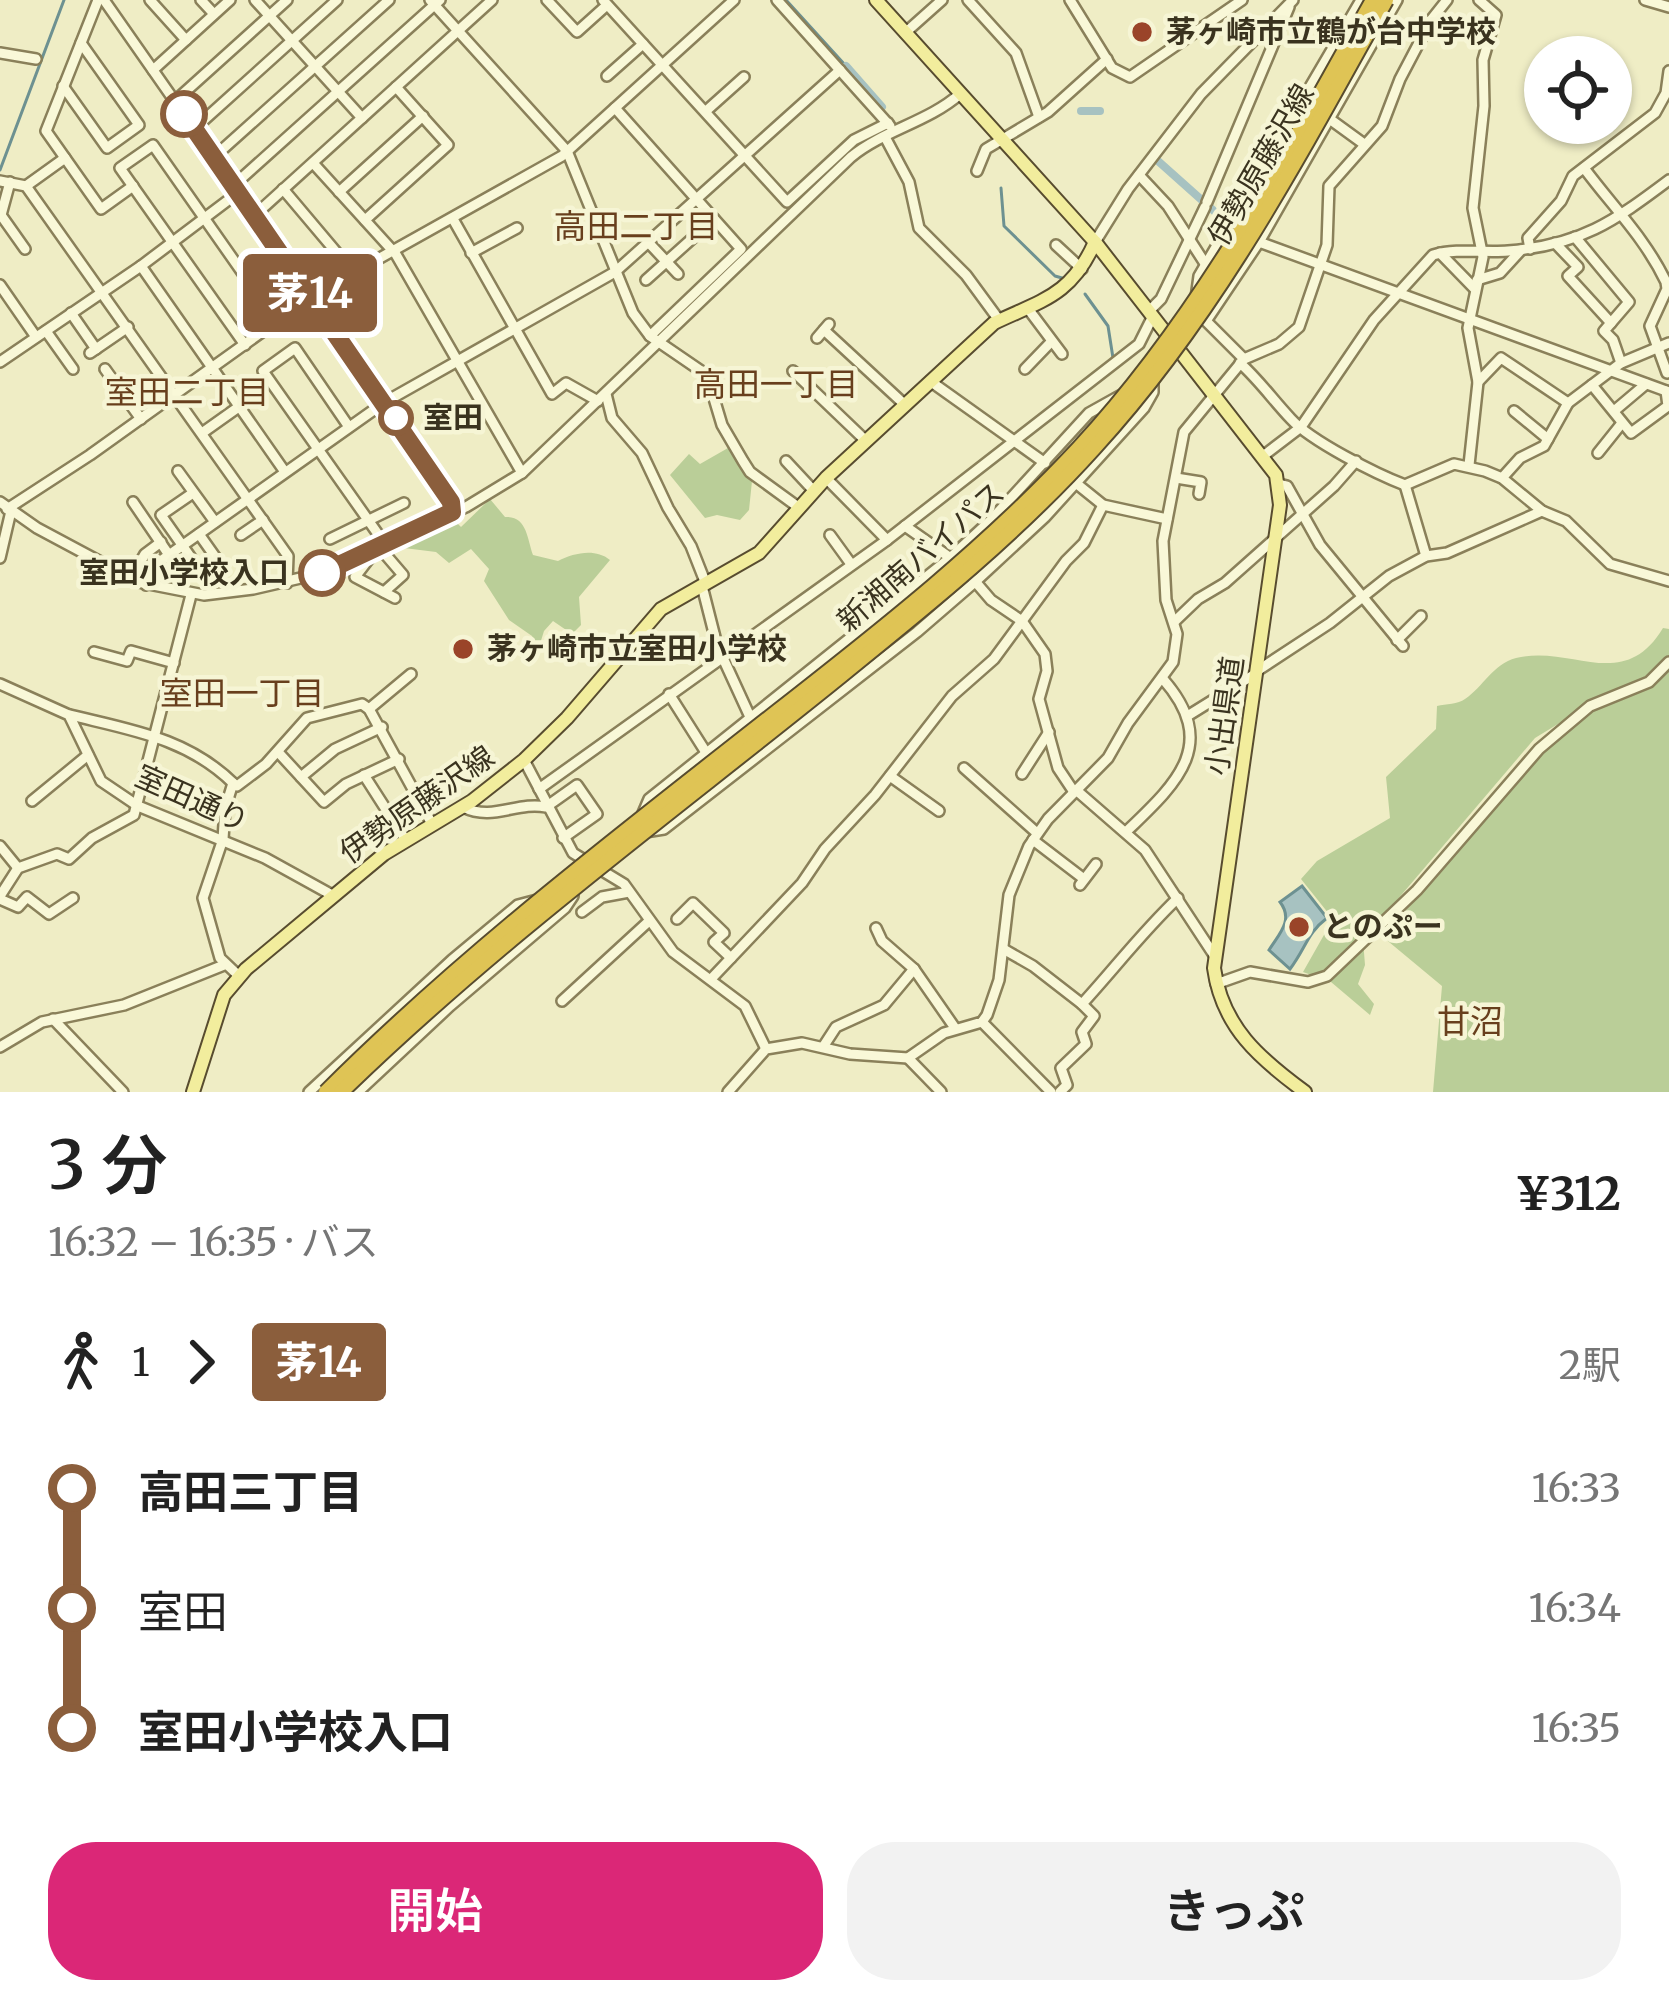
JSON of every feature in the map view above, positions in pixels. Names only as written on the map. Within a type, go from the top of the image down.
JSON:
[{"type":"highway","name":"新湘南バイパス","points":[[326,1092],[482,949],[953,570],[1066,461],[1133,386],[1211,280],[1379,0]]},
{"type":"highway","name":"新湘南バイパス","points":[[341,1092],[493,954],[929,605],[1060,484],[1142,394],[1220,286],[1300,154],[1379,0]]},
{"type":"main road","points":[[876,0],[1094,242],[1263,456],[1279,484]]},
{"type":"main road","name":"伊勢原藤沢線","points":[[1201,312],[1283,167],[1354,26],[1379,0]]},
{"type":"main road","name":"伊勢原藤沢線","points":[[1174,342],[1201,312],[1271,209],[1379,0]]},
{"type":"main road","name":"伊勢原藤沢線","points":[[193,1092],[224,995],[239,976],[405,839],[463,807],[524,760],[567,718],[661,609],[759,553],[813,490],[903,403],[999,320],[1029,310],[1064,289],[1082,269],[1094,242]]},
{"type":"main road","name":"小出県道","points":[[1279,484],[1276,535],[1214,955],[1216,984],[1226,1015],[1241,1038],[1305,1092]]},
{"type":"street","points":[[134,187],[101,209],[46,131],[101,0],[385,402],[435,475],[452,512]]},
{"type":"street","points":[[150,0],[186,40]]},
{"type":"street","points":[[201,0],[214,14]]},
{"type":"street","points":[[153,70],[230,0]]},
{"type":"street","points":[[255,0],[362,118]]},
{"type":"street","points":[[175,101],[287,0]]},
{"type":"street","points":[[194,129],[338,0]]},
{"type":"street","points":[[214,158],[389,0]]},
{"type":"street","points":[[255,215],[492,0]]},
{"type":"street","points":[[547,0],[577,32],[605,2],[788,202],[854,140],[942,109],[960,94]]},
{"type":"street","points":[[6,507],[141,419],[312,296],[567,151],[734,0]]},
{"type":"street","points":[[777,0],[889,130],[922,233],[966,275],[999,320]]},
{"type":"street","points":[[905,33],[942,0]]},
{"type":"street","points":[[968,0],[1016,53],[1040,117]]},
{"type":"street","points":[[1070,0],[1112,68],[1135,76],[1242,0]]},
{"type":"street","points":[[1361,0],[1354,26],[1206,265],[1194,296],[1201,312],[1301,427],[1406,485],[1426,556]]},
{"type":"street","points":[[1201,312],[1259,242],[1271,209],[1330,121],[1397,0]]},
{"type":"street","points":[[728,1092],[766,1048],[792,1043],[908,1058],[955,1028],[982,1022],[992,1004],[1005,950],[1009,895],[1035,836],[1108,758],[1176,653],[1163,571],[1167,519],[1184,433],[1242,361],[1295,333],[1329,235],[1329,186],[1382,127],[1408,63],[1447,0]]},
{"type":"street","points":[[1468,465],[1478,382],[1470,319],[1482,254],[1473,208],[1484,106],[1483,60],[1496,15],[1479,0]]},
{"type":"street","points":[[1646,0],[1669,7]]},
{"type":"street","points":[[1094,242],[1214,80],[1292,1]]},
{"type":"street","points":[[539,789],[887,540],[1139,344],[1206,205],[1292,1]]},
{"type":"street","points":[[0,362],[204,218],[434,2],[567,151],[633,313],[654,340],[702,370],[710,381],[722,424],[750,472],[798,507]]},
{"type":"street","points":[[63,86],[106,148],[139,125],[80,43]]},
{"type":"street","points":[[608,76],[643,44]]},
{"type":"street","points":[[0,53],[36,59]]},
{"type":"street","points":[[976,171],[986,149],[1040,117],[1107,59]]},
{"type":"street","points":[[146,585],[169,555],[385,402],[615,272],[840,70]]},
{"type":"street","points":[[1475,284],[1500,273],[1525,250],[1528,238],[1561,201],[1573,176],[1655,113],[1666,93],[1669,71]]},
{"type":"street","points":[[706,111],[744,76]]},
{"type":"street","points":[[365,220],[448,145],[396,87]]},
{"type":"street","points":[[6,507],[146,585],[191,595],[220,594],[322,573],[522,473],[602,398],[741,248],[615,108]]},
{"type":"street","points":[[339,192],[422,116]]},
{"type":"street","points":[[1330,121],[1364,144]]},
{"type":"street","points":[[654,340],[851,157],[889,130]]},
{"type":"street","points":[[244,345],[120,168],[153,145],[277,322]]},
{"type":"street","points":[[24,249],[1,215],[5,182],[26,185],[64,158]]},
{"type":"street","points":[[313,163],[393,251],[522,473]]},
{"type":"street","points":[[1584,168],[1635,227],[1666,282],[1650,326],[1664,344],[1667,373]]},
{"type":"street","points":[[1139,176],[1168,206],[1206,265]]},
{"type":"street","points":[[1263,456],[1301,427],[1397,293],[1427,259],[1440,253],[1525,250],[1575,237],[1623,217],[1669,180]]},
{"type":"street","points":[[26,185],[288,556],[287,583]]},
{"type":"street","points":[[283,189],[353,272]]},
{"type":"street","points":[[453,219],[552,394],[570,384],[602,398],[612,418],[643,453],[692,546],[723,658],[748,721],[766,748]]},
{"type":"street","points":[[646,280],[714,219]]},
{"type":"street","points":[[471,253],[517,228]]},
{"type":"street","points":[[1575,237],[1629,302],[1604,331],[1613,340],[1615,367]]},
{"type":"street","points":[[648,242],[678,274]]},
{"type":"street","points":[[1259,242],[1615,367],[1643,387],[1667,394],[1668,406],[1631,434],[1592,385]]},
{"type":"street","points":[[1555,243],[1578,267],[1568,276],[1611,323]]},
{"type":"street","points":[[1056,245],[1082,269]]},
{"type":"street","points":[[1440,253],[1475,284]]},
{"type":"street","points":[[141,266],[285,472]]},
{"type":"street","points":[[0,285],[73,369]]},
{"type":"street","points":[[1029,310],[1062,354]]},
{"type":"street","points":[[71,313],[93,351],[128,327]]},
{"type":"street","points":[[823,330],[903,403]]},
{"type":"street","points":[[638,831],[642,808],[649,800],[950,558],[1089,413],[1130,390],[1174,342]]},
{"type":"street","points":[[309,1092],[518,905],[548,897],[638,831],[664,830],[976,581],[1077,484],[1144,408],[1153,392],[1154,374],[1174,342]]},
{"type":"street","points":[[1025,369],[1051,343]]},
{"type":"street","points":[[1502,478],[1548,439],[1568,403],[1615,367],[1664,344]]},
{"type":"street","points":[[350,427],[296,348],[263,371],[403,575],[390,595],[355,577],[380,546]]},
{"type":"street","points":[[1478,382],[1502,358],[1568,403]]},
{"type":"street","points":[[105,369],[141,419]]},
{"type":"street","points":[[793,371],[865,440]]},
{"type":"street","points":[[930,381],[1045,463]]},
{"type":"street","points":[[1614,411],[1643,387]]},
{"type":"street","points":[[202,434],[240,406]]},
{"type":"street","points":[[1514,411],[1548,439]]},
{"type":"street","points":[[1598,453],[1622,423]]},
{"type":"street","points":[[786,461],[813,490]]},
{"type":"street","points":[[1174,622],[1186,608],[1225,583],[1356,461]]},
{"type":"street","points":[[1406,485],[1454,464],[1468,465],[1502,478],[1542,511],[1566,521],[1610,564],[1669,581]]},
{"type":"street","points":[[178,471],[215,523]]},
{"type":"street","points":[[826,478],[887,540]]},
{"type":"street","points":[[1176,478],[1201,482],[1199,494]]},
{"type":"street","points":[[1077,484],[1103,505],[1167,519]]},
{"type":"street","points":[[1279,484],[1287,486],[1320,545],[1400,643],[1421,616]]},
{"type":"street","points":[[194,493],[161,515],[201,572]]},
{"type":"street","points":[[133,502],[169,555]]},
{"type":"street","points":[[330,539],[404,503]]},
{"type":"street","points":[[712,978],[802,883],[952,696],[994,659],[1084,543],[1103,505]]},
{"type":"street","points":[[0,558],[6,507]]},
{"type":"street","points":[[1190,715],[1426,556],[1447,554],[1542,511]]},
{"type":"street","points":[[241,535],[263,520]]},
{"type":"street","points":[[905,526],[1022,621],[1045,654],[1047,671],[1039,699],[1058,768],[1075,791],[1145,850],[1214,955]]},
{"type":"street","points":[[199,534],[216,558]]},
{"type":"street","points":[[830,535],[851,564]]},
{"type":"street","points":[[131,578],[145,554],[161,542]]},
{"type":"street","points":[[74,898],[49,914],[27,897],[18,907],[0,897],[18,868],[57,854],[69,859],[102,831],[132,817],[191,595]]},
{"type":"street","points":[[94,652],[127,661],[131,652],[174,663]]},
{"type":"street","points":[[1216,984],[1250,972],[1308,982],[1327,976],[1394,914],[1520,771],[1569,723],[1590,706],[1649,682],[1669,662]]},
{"type":"street","points":[[370,709],[411,674]]},
{"type":"street","points":[[1127,831],[1178,780],[1190,736],[1190,715],[1163,679]]},
{"type":"street","points":[[0,684],[69,715],[154,734],[210,760],[237,786],[278,752],[307,718],[362,704],[382,727],[432,824]]},
{"type":"street","points":[[669,694],[707,754]]},
{"type":"street","name":"室田通り","points":[[69,715],[101,781],[138,806],[265,858],[332,895]]},
{"type":"street","points":[[301,777],[335,749],[382,727]]},
{"type":"street","points":[[1022,774],[1048,732]]},
{"type":"street","points":[[278,752],[324,802],[399,759]]},
{"type":"street","points":[[32,801],[88,755]]},
{"type":"street","points":[[524,760],[563,838],[586,869],[624,884],[673,952],[745,1006],[766,1048]]},
{"type":"street","points":[[964,769],[1082,882],[1096,864]]},
{"type":"street","points":[[364,775],[405,839]]},
{"type":"street","points":[[890,776],[939,811]]},
{"type":"street","points":[[233,783],[203,898],[208,926],[224,965],[239,976]]},
{"type":"street","points":[[463,807],[493,814],[532,805],[546,807],[577,785],[597,814],[563,838]]},
{"type":"street","points":[[0,847],[18,868]]},
{"type":"street","points":[[358,1092],[565,908],[576,878],[586,869]]},
{"type":"street","points":[[582,912],[602,897],[628,892]]},
{"type":"street","points":[[1082,1004],[1178,898]]},
{"type":"street","points":[[677,919],[693,903],[724,933],[714,942],[731,958]]},
{"type":"street","points":[[562,1001],[648,922]]},
{"type":"street","points":[[876,928],[883,941],[914,969],[955,1028]]},
{"type":"street","points":[[982,1022],[1056,1092],[1067,1085],[1061,1068],[1086,1044],[1082,1032],[1094,1016],[1033,966],[1005,950]]},
{"type":"street","points":[[0,1047],[53,1019],[124,1005],[224,965]]},
{"type":"street","points":[[823,1047],[836,1027],[884,1005],[914,969]]},
{"type":"street","points":[[53,1019],[123,1092]]},
{"type":"street","points":[[908,1058],[941,1092]]},
{"type":"green space","points":[[728,448],[752,481],[749,510],[740,520],[717,515],[705,518],[670,475],[689,454],[700,464]]},
{"type":"green space","points":[[490,499],[505,517],[522,524],[533,555],[558,561],[591,553],[610,560],[579,597],[581,625],[572,634],[553,621],[539,647],[509,620],[484,581],[489,569],[471,549],[449,563],[436,552],[396,547],[453,519],[461,527]]},
{"type":"green space","points":[[1663,628],[1669,629],[1669,1092],[1433,1092],[1442,986],[1383,937],[1562,728],[1599,699],[1535,738],[1363,940],[1365,965],[1358,984],[1374,1004],[1370,1015],[1331,982],[1303,972],[1333,919],[1301,879],[1317,861],[1390,818],[1386,777],[1436,729],[1437,706],[1465,699],[1501,665],[1516,658],[1537,655],[1614,663],[1647,648]]},
{"type":"water","name":"とのぷー","points":[[1302,886],[1327,918],[1290,969],[1269,950],[1285,921],[1280,902]]},
{"type":"waterway","points":[[0,170],[64,0]]},
{"type":"waterway","points":[[786,0],[846,66]]},
{"type":"waterway","points":[[846,66],[882,107]]},
{"type":"waterway","points":[[1081,111],[1100,111]]},
{"type":"waterway","points":[[1158,161],[1223,219]]},
{"type":"waterway","points":[[1001,188],[1004,226],[1062,278]]},
{"type":"waterway","points":[[1085,294],[1108,326],[1113,358]]},
{"type":"bus line","name":"茅14","points":[[184,114],[451,502],[452,512],[322,573]]},
{"type":"place","name":"茅ヶ崎市立鶴が台中学校","points":[[1142,32]]},
{"type":"place","name":"室田","points":[[396,418]]},
{"type":"place","name":"室田小学校入口","points":[[322,573]]},
{"type":"place","name":"茅ヶ崎市立室田小学校","points":[[463,649]]},
{"type":"place","name":"とのぷー","points":[[1299,927]]},
{"type":"district","name":"高田二丁目","points":[[636,226]]},
{"type":"district","name":"高田一丁目","points":[[776,384]]},
{"type":"district","name":"室田二丁目","points":[[187,392]]},
{"type":"district","name":"室田一丁目","points":[[242,693]]},
{"type":"district","name":"甘沼","points":[[1470,1021]]}]
